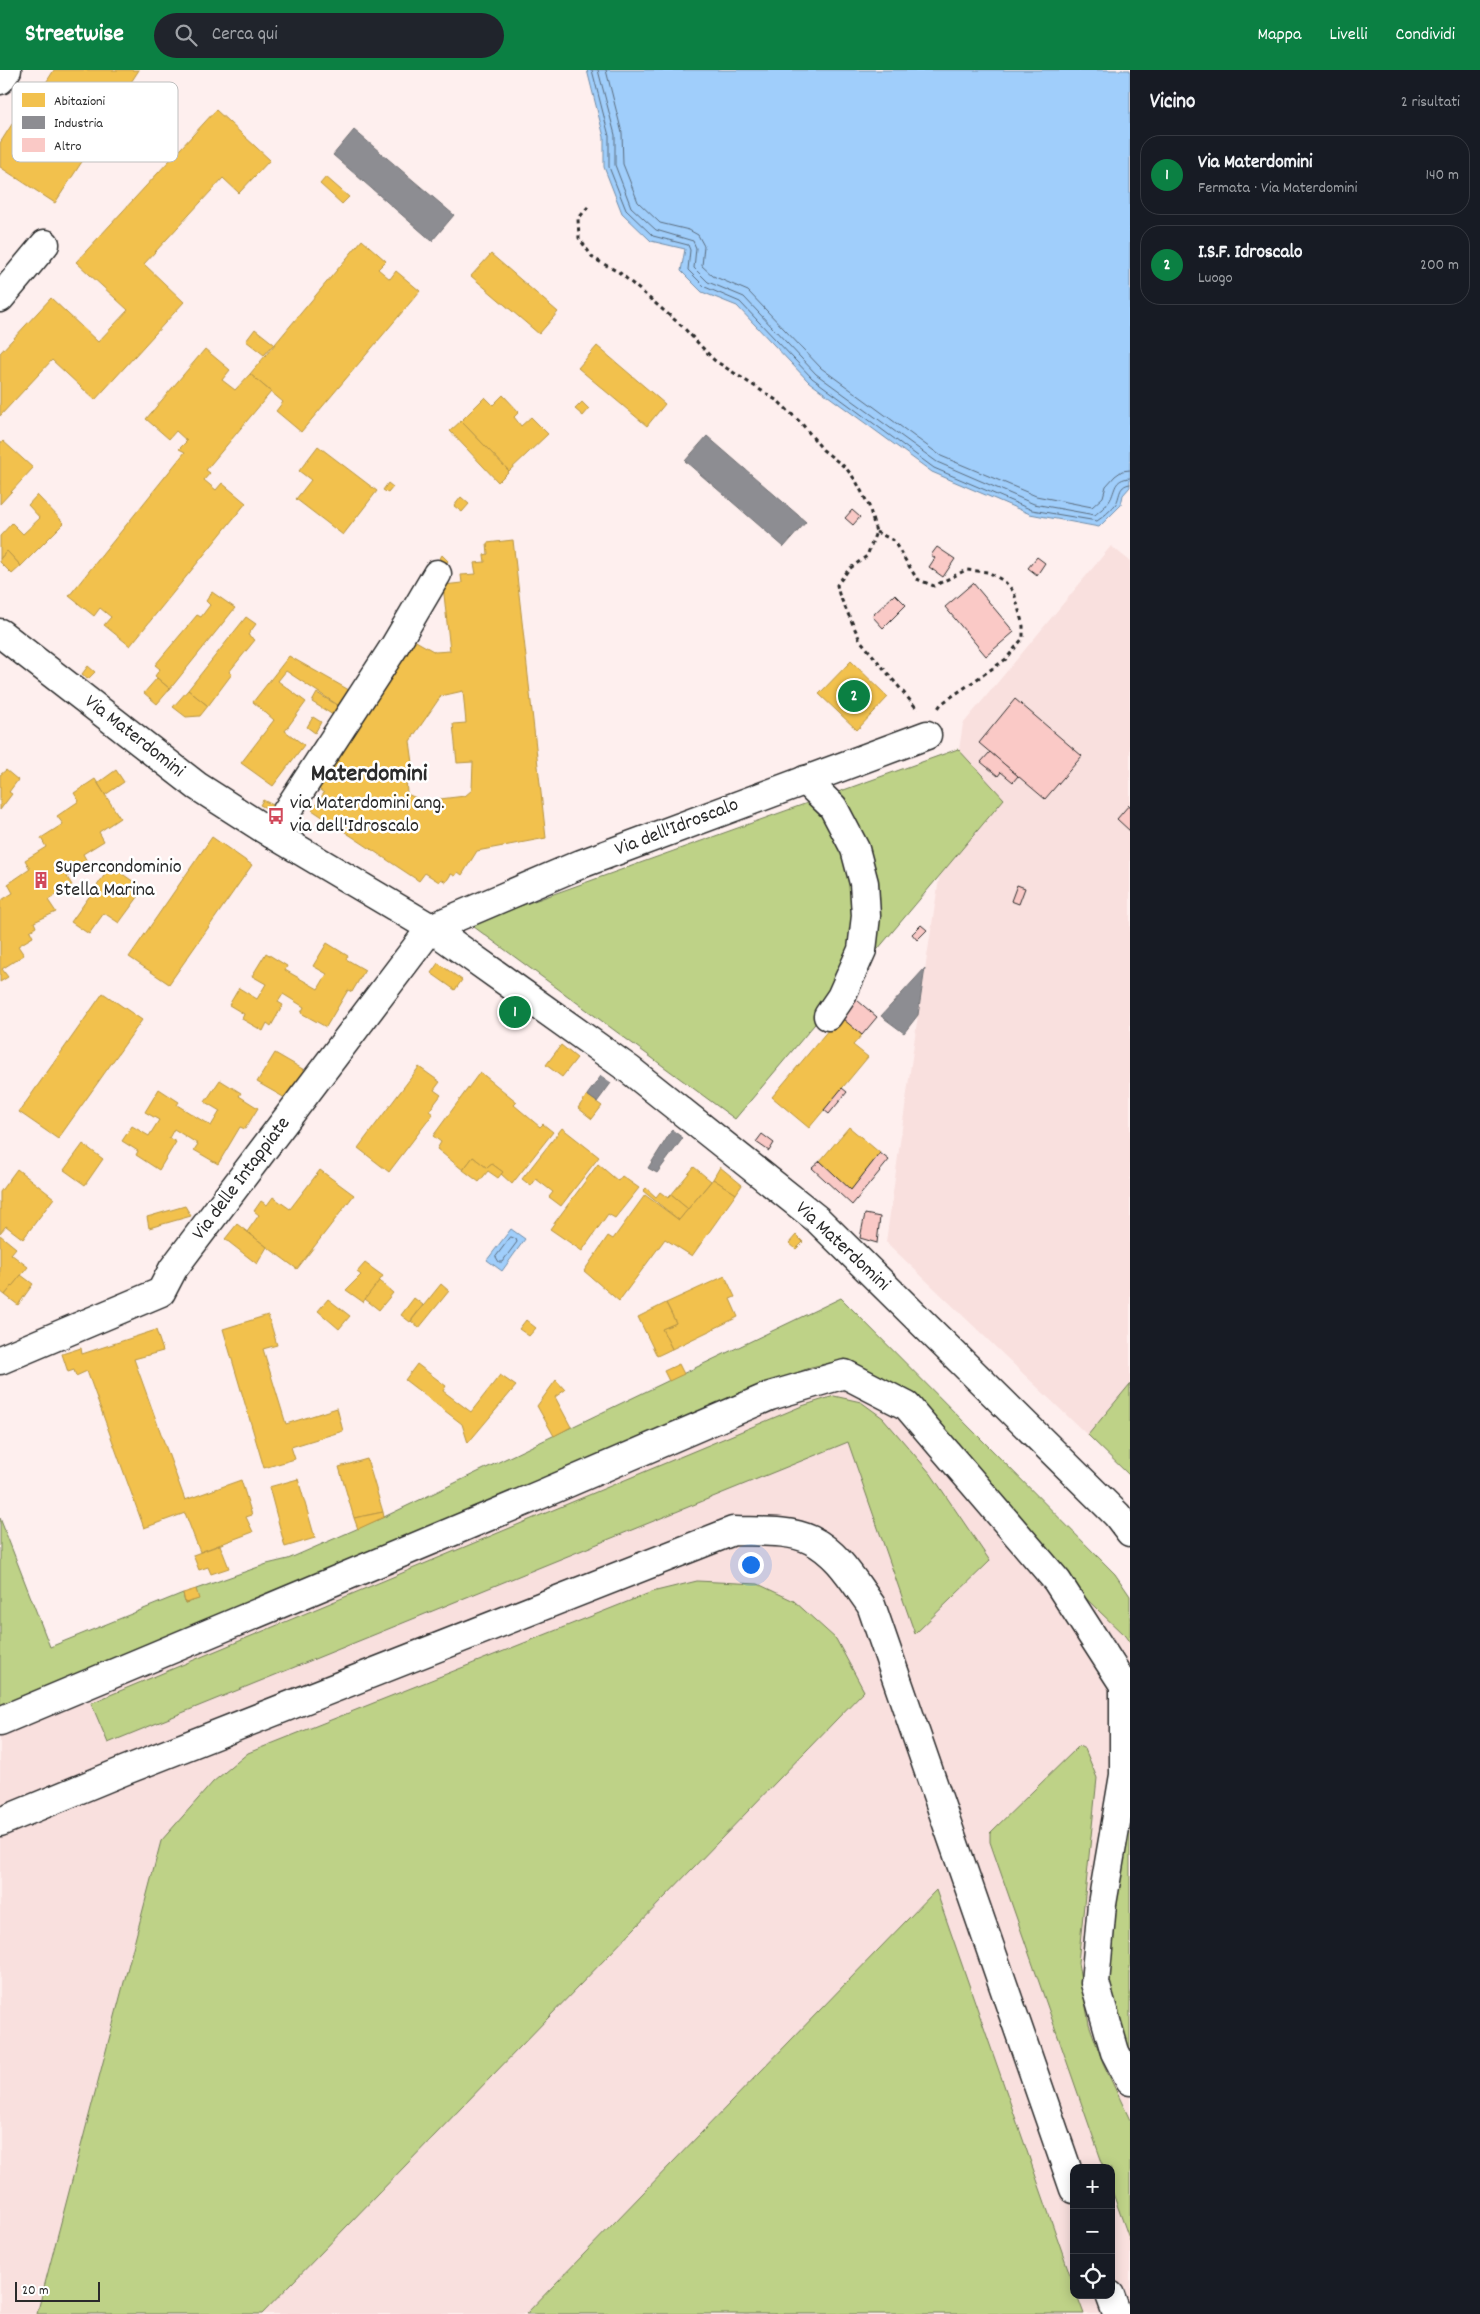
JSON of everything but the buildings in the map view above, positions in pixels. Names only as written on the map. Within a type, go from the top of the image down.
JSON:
[{"type":"street","points":[[0,298],[45,244]]},
{"type":"street","points":[[272,834],[394,647],[437,574]]},
{"type":"street","name":"Via Materdomini","points":[[0,633],[198,786],[272,834],[431,928],[630,1070],[817,1219],[1110,1508],[1130,1532]]},
{"type":"street","name":"Via dell'Idroscalo","points":[[431,928],[581,864],[805,780],[926,731]]},
{"type":"street","points":[[805,780],[833,807],[855,849],[864,882],[866,916],[862,950],[841,997],[828,1016]]},
{"type":"street","name":"Via delle Intappiate","points":[[0,1360],[161,1292],[173,1269],[431,928]]},
{"type":"street","points":[[0,1721],[542,1494],[770,1396],[845,1374],[908,1406],[1057,1581],[1124,1685],[1124,1775],[1102,1904],[1094,1983],[1115,2052],[1130,2081]]},
{"type":"street","points":[[0,1822],[126,1770],[734,1531],[784,1533],[811,1540],[837,1560],[871,1605],[1070,2177]]},
{"type":"street","points":[[1111,2299],[1117,2314]]},
{"type":"path","points":[[588,207],[578,219],[579,238],[593,258],[620,272],[683,328],[714,360],[757,386],[802,424],[823,450],[846,468],[856,481],[869,506],[876,532],[867,556],[849,569],[837,585],[839,594],[860,640],[922,713],[926,731]]},
{"type":"path","points":[[876,532],[894,540],[917,579],[925,583],[934,586],[966,570],[988,572],[1004,581],[1014,592],[1023,626],[1023,638],[1006,659],[941,704],[926,731]]},
{"type":"shaded area","points":[[1111,546],[1130,561],[1130,1476],[886,1242],[918,1015],[963,724]]},
{"type":"shaded area","points":[[841,1298],[1115,1574],[1130,1596],[1130,2314],[0,2314],[0,1669],[183,1593],[267,1564],[288,1559],[358,1529]]},
{"type":"green space","points":[[958,749],[1004,799],[735,1119],[470,924]]},
{"type":"green space","points":[[841,1298],[1115,1574],[1130,1596],[1130,1643],[862,1368],[834,1362],[811,1367],[0,1709],[0,1518],[50,1647],[183,1593],[185,1603],[198,1599],[196,1589],[267,1564],[288,1559],[384,1517]]},
{"type":"green space","points":[[1130,1384],[1130,1476],[1088,1435]]},
{"type":"green space","points":[[834,1396],[861,1402],[883,1418],[931,1474],[990,1561],[915,1634],[848,1442],[108,1743],[91,1703],[802,1406]]},
{"type":"green space","points":[[697,1581],[758,1584],[794,1601],[836,1639],[864,1691],[262,2314],[37,2314],[161,1841],[213,1782],[248,1753],[652,1592]]},
{"type":"green space","points":[[1079,1746],[1085,1749],[1097,1778],[1078,1963],[1089,2024],[1103,2063],[1130,2120],[1130,2241],[1115,2199],[1115,2164],[1103,2164],[990,1842],[990,1833]]},
{"type":"green space","points":[[1130,1823],[1130,2052],[1115,2015],[1110,1995],[1108,1957],[1112,1918]]},
{"type":"green space","points":[[936,1890],[1070,2275],[1070,2299],[1078,2299],[1084,2314],[526,2314]]},
{"type":"water","points":[[587,70],[1130,70],[1130,487],[1123,495],[1121,505],[1099,527],[1030,514],[932,472],[809,382],[737,306],[702,292],[681,271],[685,249],[651,241],[622,213],[604,167],[604,137]]},
{"type":"water","points":[[511,1229],[525,1239],[502,1271],[487,1260]]},
{"type":"place","name":"I.S.F. Idroscalo","points":[[854,696]]},
{"type":"place","name":"via Materdomini ang. via dell'Idroscalo","points":[[276,816]]},
{"type":"place","name":"Supercondominio Stella Marina","points":[[41,880]]},
{"type":"place","name":"Via Materdomini","points":[[515,1012]]},
{"type":"district","name":"Materdomini","points":[[369,775]]}]
